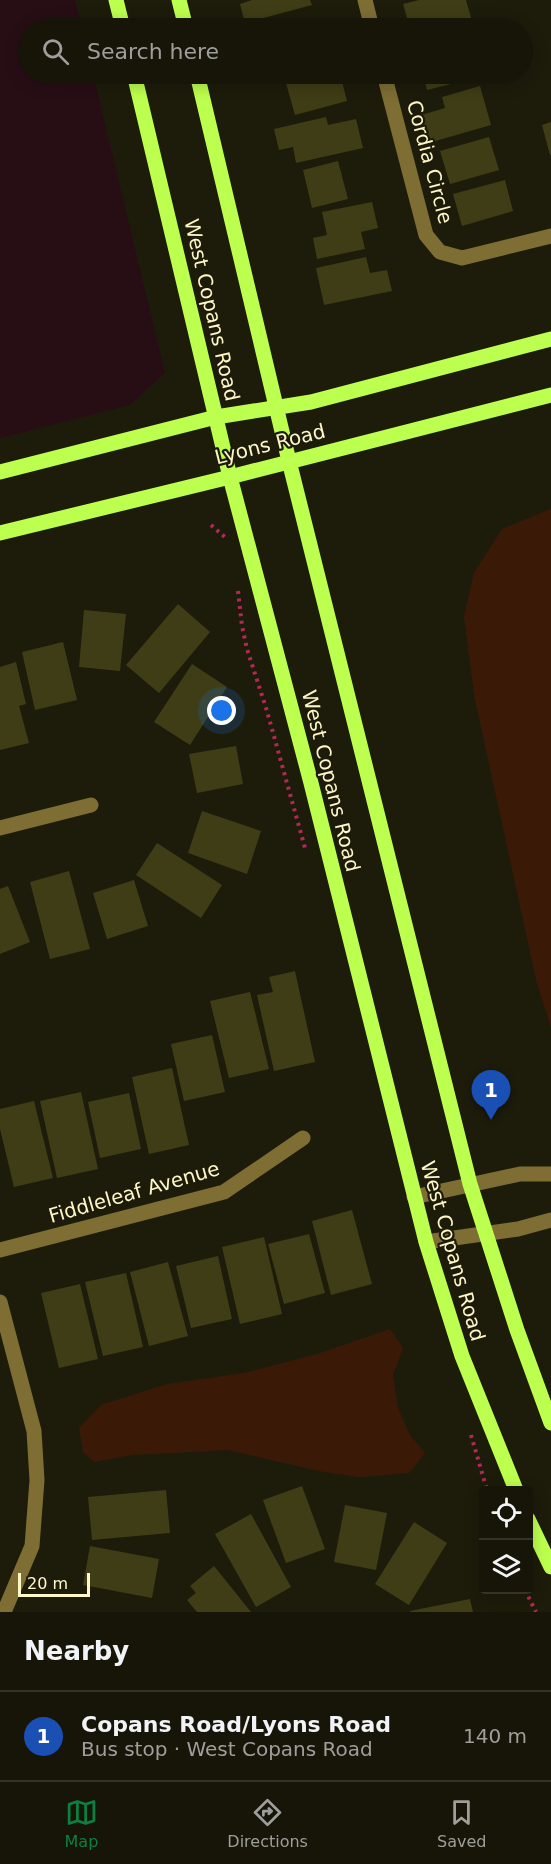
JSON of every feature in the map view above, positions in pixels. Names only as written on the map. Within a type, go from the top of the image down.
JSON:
[{"type":"main road","points":[[116,0],[120,18]]},
{"type":"main road","points":[[179,0],[184,18]]},
{"type":"main road","name":"West Copans Road","points":[[136,84],[230,477],[311,783],[426,1242],[462,1356],[514,1486]]},
{"type":"main road","name":"West Copans Road","points":[[199,84],[289,461],[470,1184],[517,1330],[551,1423]]},
{"type":"main road","name":"Lyons Road","points":[[0,472],[216,417],[311,402],[551,339]]},
{"type":"main road","name":"Lyons Road","points":[[0,533],[551,395]]},
{"type":"main road","points":[[533,1529],[551,1567]]},
{"type":"street","points":[[365,0],[370,18]]},
{"type":"street","name":"Cordia Circle","points":[[387,84],[426,235],[440,252],[462,258],[551,236]]},
{"type":"street","points":[[0,828],[91,806]]},
{"type":"street","name":"Fiddleleaf Avenue","points":[[0,1250],[224,1192],[303,1138]]},
{"type":"street","points":[[414,1197],[520,1174],[551,1174]]},
{"type":"street","points":[[426,1242],[518,1229],[551,1220]]},
{"type":"street","points":[[0,1302],[34,1431],[38,1480],[32,1546],[5,1612]]},
{"type":"path","points":[[527,1594],[536,1612]]},
{"type":"shaded area","points":[[0,0],[75,0],[80,18],[18,18],[18,84],[95,84],[165,373],[130,405],[0,438]]},
{"type":"shaded area","points":[[551,509],[551,1027],[537,984],[474,695],[464,616],[474,573],[502,529]]},
{"type":"shaded area","points":[[390,1329],[403,1348],[393,1375],[398,1408],[410,1435],[425,1453],[409,1473],[359,1477],[318,1471],[228,1450],[132,1455],[94,1462],[83,1452],[79,1428],[101,1405],[167,1384],[244,1373],[317,1354]]},
{"type":"building","points":[[252,0],[310,0],[312,5],[264,18],[244,18],[240,4]]},
{"type":"building","points":[[419,0],[466,0],[471,18],[407,18],[403,4]]},
{"type":"building","points":[[286,84],[343,84],[347,101],[295,115]]},
{"type":"building","points":[[426,84],[451,84],[427,90]]},
{"type":"building","points":[[480,86],[491,125],[425,144],[418,116],[445,108],[442,97]]},
{"type":"building","points":[[326,117],[328,125],[356,119],[363,148],[296,163],[293,147],[279,150],[274,129]]},
{"type":"building","points":[[551,122],[551,155],[550,155],[542,125]]},
{"type":"building","points":[[489,137],[499,170],[450,184],[440,151]]},
{"type":"building","points":[[338,161],[348,199],[312,208],[303,170]]},
{"type":"building","points":[[505,180],[513,211],[462,226],[453,194]]},
{"type":"building","points":[[372,202],[378,228],[361,232],[365,249],[317,259],[313,238],[327,235],[322,212]]},
{"type":"building","points":[[366,257],[370,273],[387,270],[392,291],[324,305],[316,268]]},
{"type":"building","points":[[178,604],[210,632],[159,693],[126,665]]},
{"type":"building","points":[[84,610],[126,614],[120,671],[79,667]]},
{"type":"building","points":[[63,642],[77,700],[35,710],[22,652]]},
{"type":"building","points":[[16,662],[26,704],[19,706],[29,743],[0,750],[0,667]]},
{"type":"building","points":[[192,664],[227,687],[190,745],[154,722]]},
{"type":"building","points":[[236,746],[243,784],[197,793],[189,754]]},
{"type":"building","points":[[202,811],[261,831],[247,874],[188,853]]},
{"type":"building","points":[[157,843],[222,885],[201,918],[136,875]]},
{"type":"building","points":[[69,871],[90,949],[50,959],[30,882]]},
{"type":"building","points":[[134,880],[148,926],[107,939],[93,893]]},
{"type":"building","points":[[8,886],[30,942],[0,954],[0,889]]},
{"type":"building","points":[[295,971],[315,1062],[274,1071],[257,995],[273,992],[269,977]]},
{"type":"building","points":[[250,992],[269,1069],[229,1078],[210,1001]]},
{"type":"building","points":[[212,1035],[225,1092],[184,1101],[171,1044]]},
{"type":"building","points":[[172,1068],[189,1145],[149,1154],[132,1077]]},
{"type":"building","points":[[81,1092],[98,1169],[57,1178],[40,1101]]},
{"type":"building","points":[[129,1093],[141,1149],[100,1158],[88,1102]]},
{"type":"building","points":[[34,1101],[53,1178],[14,1187],[0,1129],[0,1109]]},
{"type":"building","points":[[352,1210],[372,1284],[331,1295],[312,1221]]},
{"type":"building","points":[[309,1234],[325,1293],[284,1304],[268,1244]]},
{"type":"building","points":[[264,1237],[282,1314],[240,1324],[222,1247]]},
{"type":"building","points":[[218,1256],[232,1319],[191,1328],[176,1266]]},
{"type":"building","points":[[168,1262],[188,1336],[149,1346],[130,1272]]},
{"type":"building","points":[[126,1273],[143,1347],[103,1356],[85,1282]]},
{"type":"building","points":[[80,1284],[98,1359],[59,1368],[41,1293]]},
{"type":"building","points":[[302,1486],[325,1549],[286,1563],[263,1500]]},
{"type":"building","points":[[166,1490],[170,1533],[92,1540],[88,1497]]},
{"type":"building","points":[[345,1505],[387,1513],[376,1570],[334,1562]]},
{"type":"building","points":[[251,1514],[291,1587],[256,1607],[215,1534]]},
{"type":"building","points":[[414,1522],[447,1543],[409,1605],[375,1584]]},
{"type":"building","points":[[90,1546],[159,1559],[152,1598],[83,1585]]},
{"type":"building","points":[[214,1566],[251,1612],[197,1612],[187,1600],[196,1593],[190,1586]]},
{"type":"building","points":[[470,1599],[473,1612],[410,1612],[410,1611]]},
{"type":"place","name":"Copans Road/Lyons Road","points":[[491,1120]]}]
